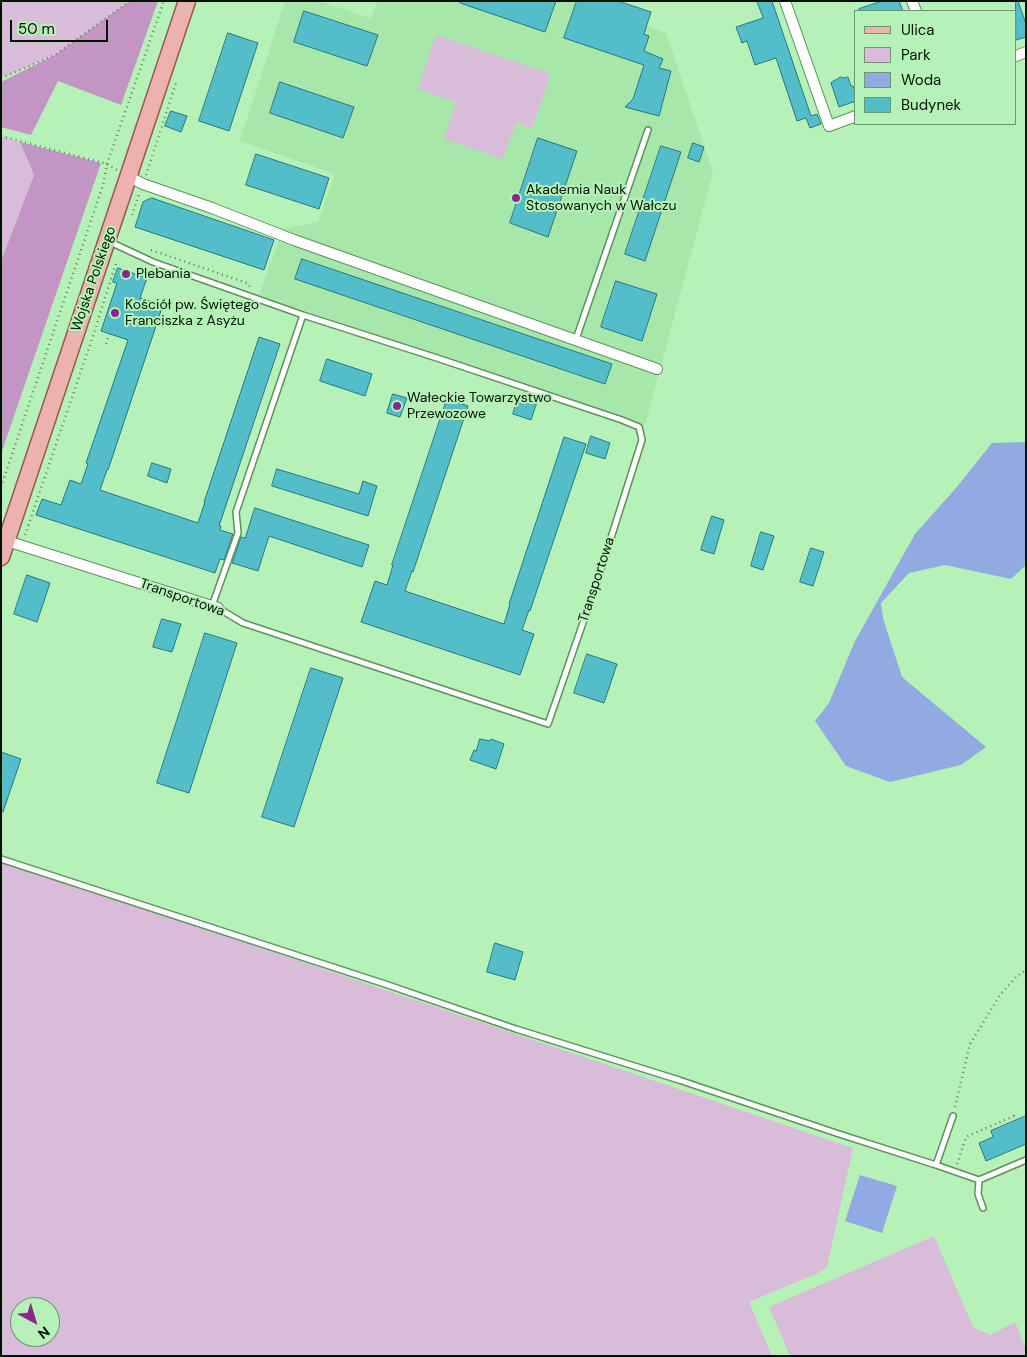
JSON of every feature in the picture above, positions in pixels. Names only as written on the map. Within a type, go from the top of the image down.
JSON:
[{"type":"main road","name":"Wojska Polskiego","points":[[1,557],[14,544],[114,244],[128,176],[187,1]]},
{"type":"street","points":[[785,1],[829,126],[854,117]]},
{"type":"street","points":[[128,176],[143,184],[294,240],[657,369]]},
{"type":"street","name":"Transportowa","points":[[14,544],[215,607]]},
{"type":"lane","points":[[576,339],[648,130]]},
{"type":"lane","name":"Transportowa","points":[[114,244],[153,262],[303,315],[440,359],[639,427],[642,440],[597,582],[548,724],[243,623],[215,607]]},
{"type":"lane","points":[[215,607],[238,533],[236,512],[303,315]]},
{"type":"lane","points":[[1,859],[979,1180],[1026,1160]]},
{"type":"lane","points":[[936,1165],[953,1116]]},
{"type":"lane","points":[[979,1180],[978,1194],[983,1208]]},
{"type":"path","points":[[1,78],[55,55],[130,1]]},
{"type":"path","points":[[1,487],[103,185],[107,164],[164,1]]},
{"type":"path","points":[[130,220],[176,84]]},
{"type":"path","points":[[1,136],[107,164]]},
{"type":"path","points":[[14,544],[92,340],[114,244]]},
{"type":"path","points":[[146,248],[247,282],[256,298]]},
{"type":"path","points":[[106,344],[109,334]]},
{"type":"path","points":[[953,1116],[970,1044],[1000,995],[1017,976],[1026,970]]},
{"type":"path","points":[[956,1166],[966,1137],[1014,1116],[1015,1121]]},
{"type":"shaded area","points":[[130,1],[158,1],[121,105],[58,81],[31,135],[1,127],[1,82],[55,55]]},
{"type":"shaded area","name":"Akademia Nauk Stosowanych w Wałczu","points":[[285,1],[318,1],[371,18],[377,1],[572,1],[666,33],[713,172],[645,425],[259,295],[283,229],[318,222],[335,174],[240,141]]},
{"type":"shaded area","points":[[20,142],[101,163],[1,454],[1,261],[34,175]]},
{"type":"green space","points":[[1,1],[130,1],[55,55],[1,78]]},
{"type":"green space","points":[[436,35],[551,74],[532,128],[516,123],[503,159],[444,139],[456,102],[418,89]]},
{"type":"green space","points":[[1,136],[20,142],[34,175],[1,261]]},
{"type":"green space","points":[[1,860],[853,1148],[827,1267],[818,1273],[749,1302],[772,1356],[1,1356]]},
{"type":"green space","points":[[934,1236],[973,1327],[990,1335],[1015,1322],[1026,1349],[1026,1356],[790,1356],[769,1307]]},
{"type":"water","points":[[1026,442],[1026,565],[1011,579],[945,565],[909,573],[881,603],[883,618],[902,677],[986,747],[961,765],[890,782],[846,766],[815,721],[829,703],[855,641],[915,534],[956,488],[992,443]]},
{"type":"water","points":[[860,1175],[897,1186],[882,1233],[845,1221]]},
{"type":"building","points":[[461,1],[556,1],[545,32],[460,3]]},
{"type":"building","points":[[577,1],[618,1],[651,12],[644,34],[649,36],[644,51],[663,59],[659,68],[671,71],[659,116],[625,107],[633,99],[644,65],[564,38]]},
{"type":"building","points":[[757,1],[772,1],[811,116],[817,114],[821,124],[810,128],[806,118],[797,121],[776,58],[755,65],[747,41],[742,43],[736,27],[763,18]]},
{"type":"building","points":[[883,1],[899,1],[903,10],[859,10]]},
{"type":"building","points":[[1016,1],[1018,1],[1026,24],[1026,37],[1017,40],[1017,10]]},
{"type":"building","points":[[304,11],[378,35],[367,66],[294,42]]},
{"type":"building","points":[[228,33],[258,43],[229,131],[199,121]]},
{"type":"building","points":[[841,77],[848,77],[854,89],[854,102],[839,107],[831,83]]},
{"type":"building","points":[[280,82],[354,107],[343,138],[270,113]]},
{"type":"building","points":[[171,111],[187,116],[181,132],[165,126]]},
{"type":"building","points":[[538,138],[577,151],[548,237],[510,223]]},
{"type":"building","points":[[693,143],[704,147],[699,162],[688,158]]},
{"type":"building","points":[[661,146],[681,152],[645,261],[625,254]]},
{"type":"building","points":[[256,154],[329,178],[319,209],[246,185]]},
{"type":"building","points":[[152,198],[274,240],[264,270],[135,227],[143,202]]},
{"type":"building","points":[[302,259],[612,364],[605,384],[295,279]]},
{"type":"building","points":[[118,268],[147,278],[140,298],[163,305],[100,490],[198,523],[259,337],[280,344],[219,526],[221,526],[220,530],[233,534],[224,560],[220,559],[215,573],[36,515],[42,499],[61,505],[70,480],[81,484],[88,464],[86,463],[128,340],[101,331],[117,283],[113,282]]},
{"type":"building","points":[[616,281],[657,294],[642,341],[601,327]]},
{"type":"building","points":[[327,359],[372,374],[365,396],[320,381]]},
{"type":"building","name":"Wałeckie Towarzystwo Przewozowe","points":[[393,394],[407,398],[400,417],[387,413]]},
{"type":"building","points":[[519,396],[537,402],[531,420],[513,414]]},
{"type":"building","points":[[447,399],[468,406],[405,591],[504,624],[564,437],[586,444],[522,630],[534,634],[520,675],[361,622],[375,581],[387,585]]},
{"type":"building","points":[[591,436],[610,443],[605,459],[586,453]]},
{"type":"building","points":[[152,463],[171,469],[167,483],[148,476]]},
{"type":"building","points":[[277,469],[359,494],[363,481],[377,486],[368,516],[272,486]]},
{"type":"building","points":[[255,508],[369,545],[362,567],[269,536],[258,571],[232,563],[241,537],[245,538]]},
{"type":"building","points":[[712,516],[724,520],[714,554],[701,550]]},
{"type":"building","points":[[761,532],[774,536],[763,570],[751,566]]},
{"type":"building","points":[[811,548],[824,552],[813,586],[800,582]]},
{"type":"building","points":[[27,575],[50,583],[37,622],[14,614]]},
{"type":"building","points":[[162,619],[181,624],[172,652],[153,647]]},
{"type":"building","points":[[205,633],[237,643],[189,793],[157,783]]},
{"type":"building","points":[[587,654],[617,664],[604,703],[574,693]]},
{"type":"building","points":[[311,668],[343,678],[294,827],[262,817]]},
{"type":"building","points":[[480,739],[490,741],[491,739],[504,744],[496,769],[470,760],[474,750],[476,751]]},
{"type":"building","points":[[1,752],[21,759],[3,812],[1,811]]},
{"type":"building","points":[[495,943],[523,952],[515,980],[487,972]]},
{"type":"building","points":[[1026,1116],[1026,1144],[986,1161],[979,1143],[993,1137],[991,1131]]},
{"type":"place","name":"Akademia Nauk Stosowanych w Wałczu","points":[[516,198]]},
{"type":"place","name":"Plebania","points":[[126,274]]},
{"type":"place","name":"Kościół pw. Świętego Franciszka z Asyżu","points":[[115,313]]},
{"type":"place","name":"Wałeckie Towarzystwo Przewozowe","points":[[397,406]]}]
